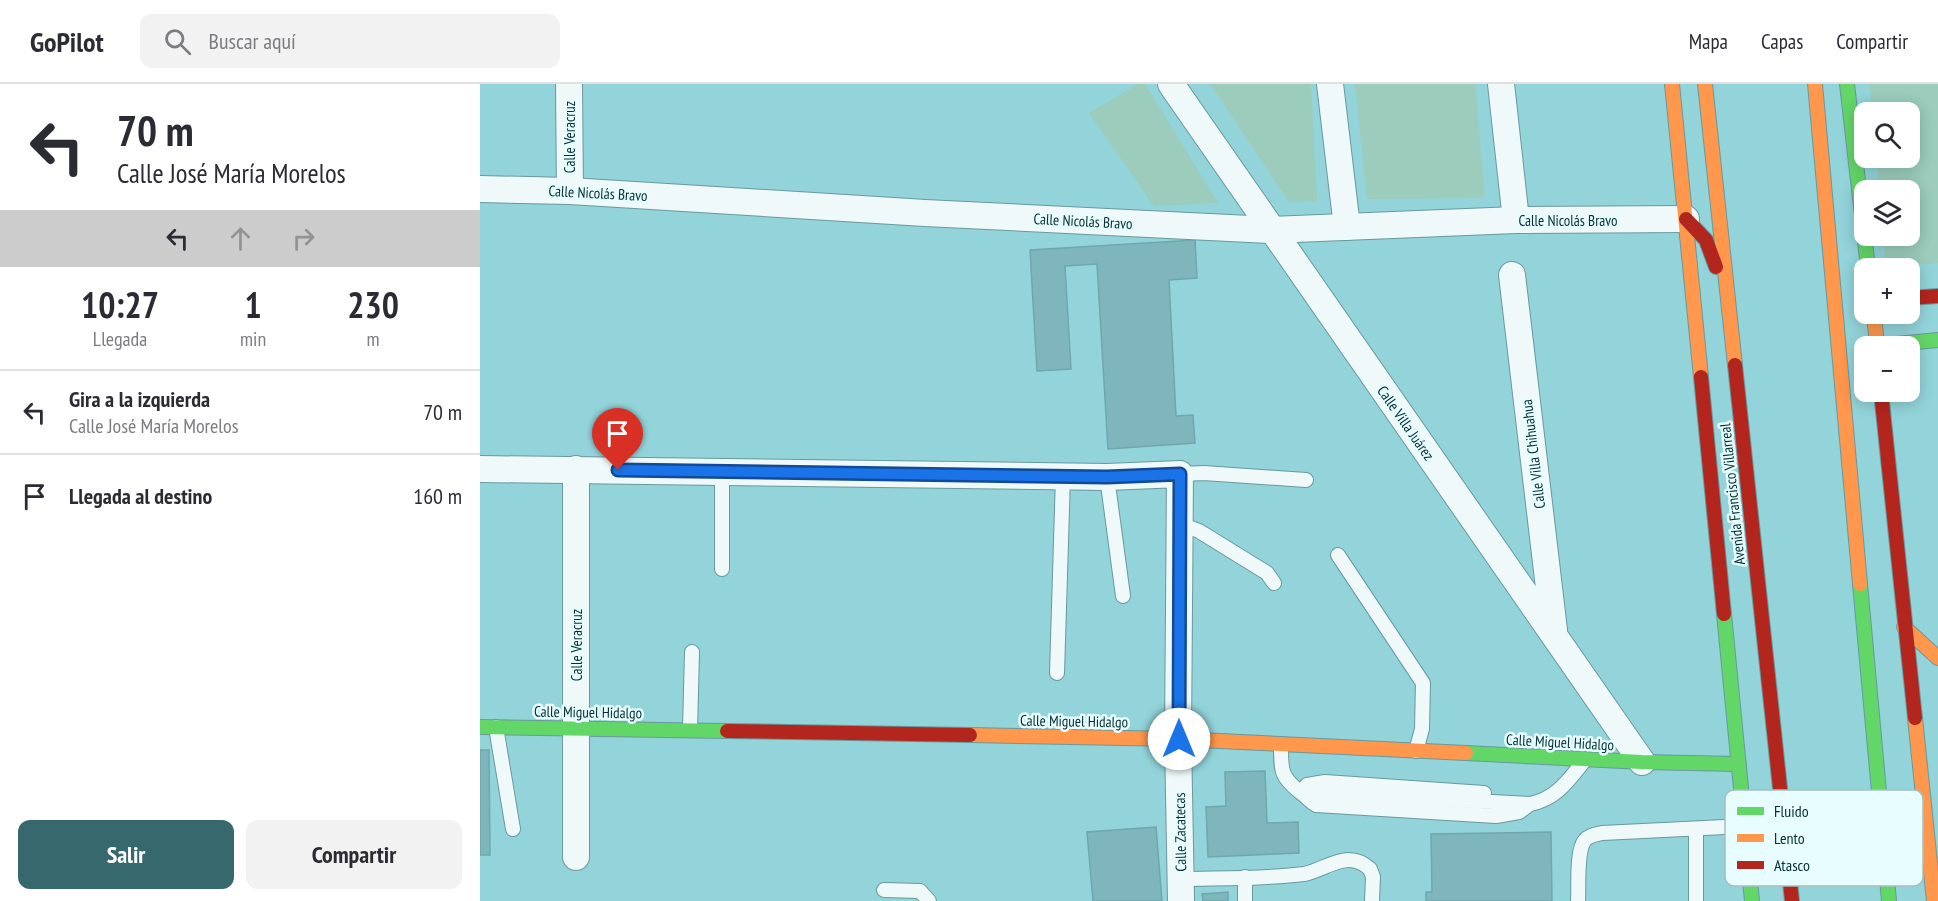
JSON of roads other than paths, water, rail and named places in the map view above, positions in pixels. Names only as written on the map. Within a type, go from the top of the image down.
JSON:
[{"type":"main road","points":[[1672,84],[1742,790]]},
{"type":"main road","name":"Avenida Francisco Villarreal","points":[[1705,84],[1780,790]]},
{"type":"main road","points":[[1815,84],[1879,790]]},
{"type":"main road","points":[[1847,84],[1867,258]]},
{"type":"main road","points":[[1686,219],[1702,232],[1709,244],[1729,309]]},
{"type":"main road","points":[[1920,297],[1938,296]]},
{"type":"main road","points":[[1920,342],[1938,340]]},
{"type":"main road","points":[[1882,402],[1934,901]]},
{"type":"main road","points":[[1904,627],[1938,658]]},
{"type":"main road","name":"Calle Miguel Hidalgo","points":[[480,727],[1179,739],[1641,762],[1739,764]]},
{"type":"main road","points":[[1921,763],[1938,778]]},
{"type":"main road","points":[[1751,886],[1752,901]]},
{"type":"main road","name":"Avenida Francisco Villarreal","points":[[1790,886],[1792,901]]},
{"type":"main road","points":[[1888,886],[1889,901]]},
{"type":"street","name":"Calle Veracruz","points":[[569,84],[570,191]]},
{"type":"street","points":[[1330,84],[1347,227]]},
{"type":"street","points":[[1501,84],[1516,220]]},
{"type":"street","name":"Calle Villa Juárez","points":[[1172,85],[1270,230],[1554,633],[1641,762]]},
{"type":"street","name":"Calle Nicolás Bravo","points":[[480,189],[570,191],[925,213],[1270,230],[1516,220],[1686,219]]},
{"type":"street","name":"Calle Villa Chihuahua","points":[[1512,275],[1554,633]]},
{"type":"street","points":[[480,469],[1107,477],[1180,474]]},
{"type":"street","name":"Calle Veracruz","points":[[576,469],[576,857]]},
{"type":"street","name":"Calle Zacatecas","points":[[1180,474],[1181,890]]},
{"type":"lane","points":[[722,471],[722,569]]},
{"type":"lane","points":[[1180,474],[1204,473],[1306,480]]},
{"type":"lane","points":[[1057,674],[1063,476]]},
{"type":"lane","points":[[1107,477],[1123,596]]},
{"type":"lane","points":[[1180,524],[1199,531],[1267,573],[1274,583]]},
{"type":"lane","points":[[1338,555],[1423,683],[1422,729],[1416,751]]},
{"type":"lane","points":[[690,730],[692,652]]},
{"type":"lane","points":[[496,728],[513,829]]},
{"type":"lane","points":[[1281,744],[1281,769],[1285,778],[1308,801],[1324,806],[1496,816],[1519,812],[1530,804],[1544,802],[1554,796],[1586,759]]},
{"type":"lane","points":[[1301,792],[1307,785],[1325,782],[1508,794],[1520,797],[1530,804]]},
{"type":"lane","points":[[1578,901],[1580,850],[1584,840],[1590,836],[1630,831],[1725,828]]},
{"type":"lane","points":[[1696,830],[1696,901]]},
{"type":"lane","points":[[1181,890],[1245,877],[1306,873],[1336,861],[1358,862],[1370,868],[1373,878],[1372,901]]},
{"type":"lane","points":[[1245,877],[1245,901]]},
{"type":"lane","points":[[884,890],[920,891],[929,901]]}]
